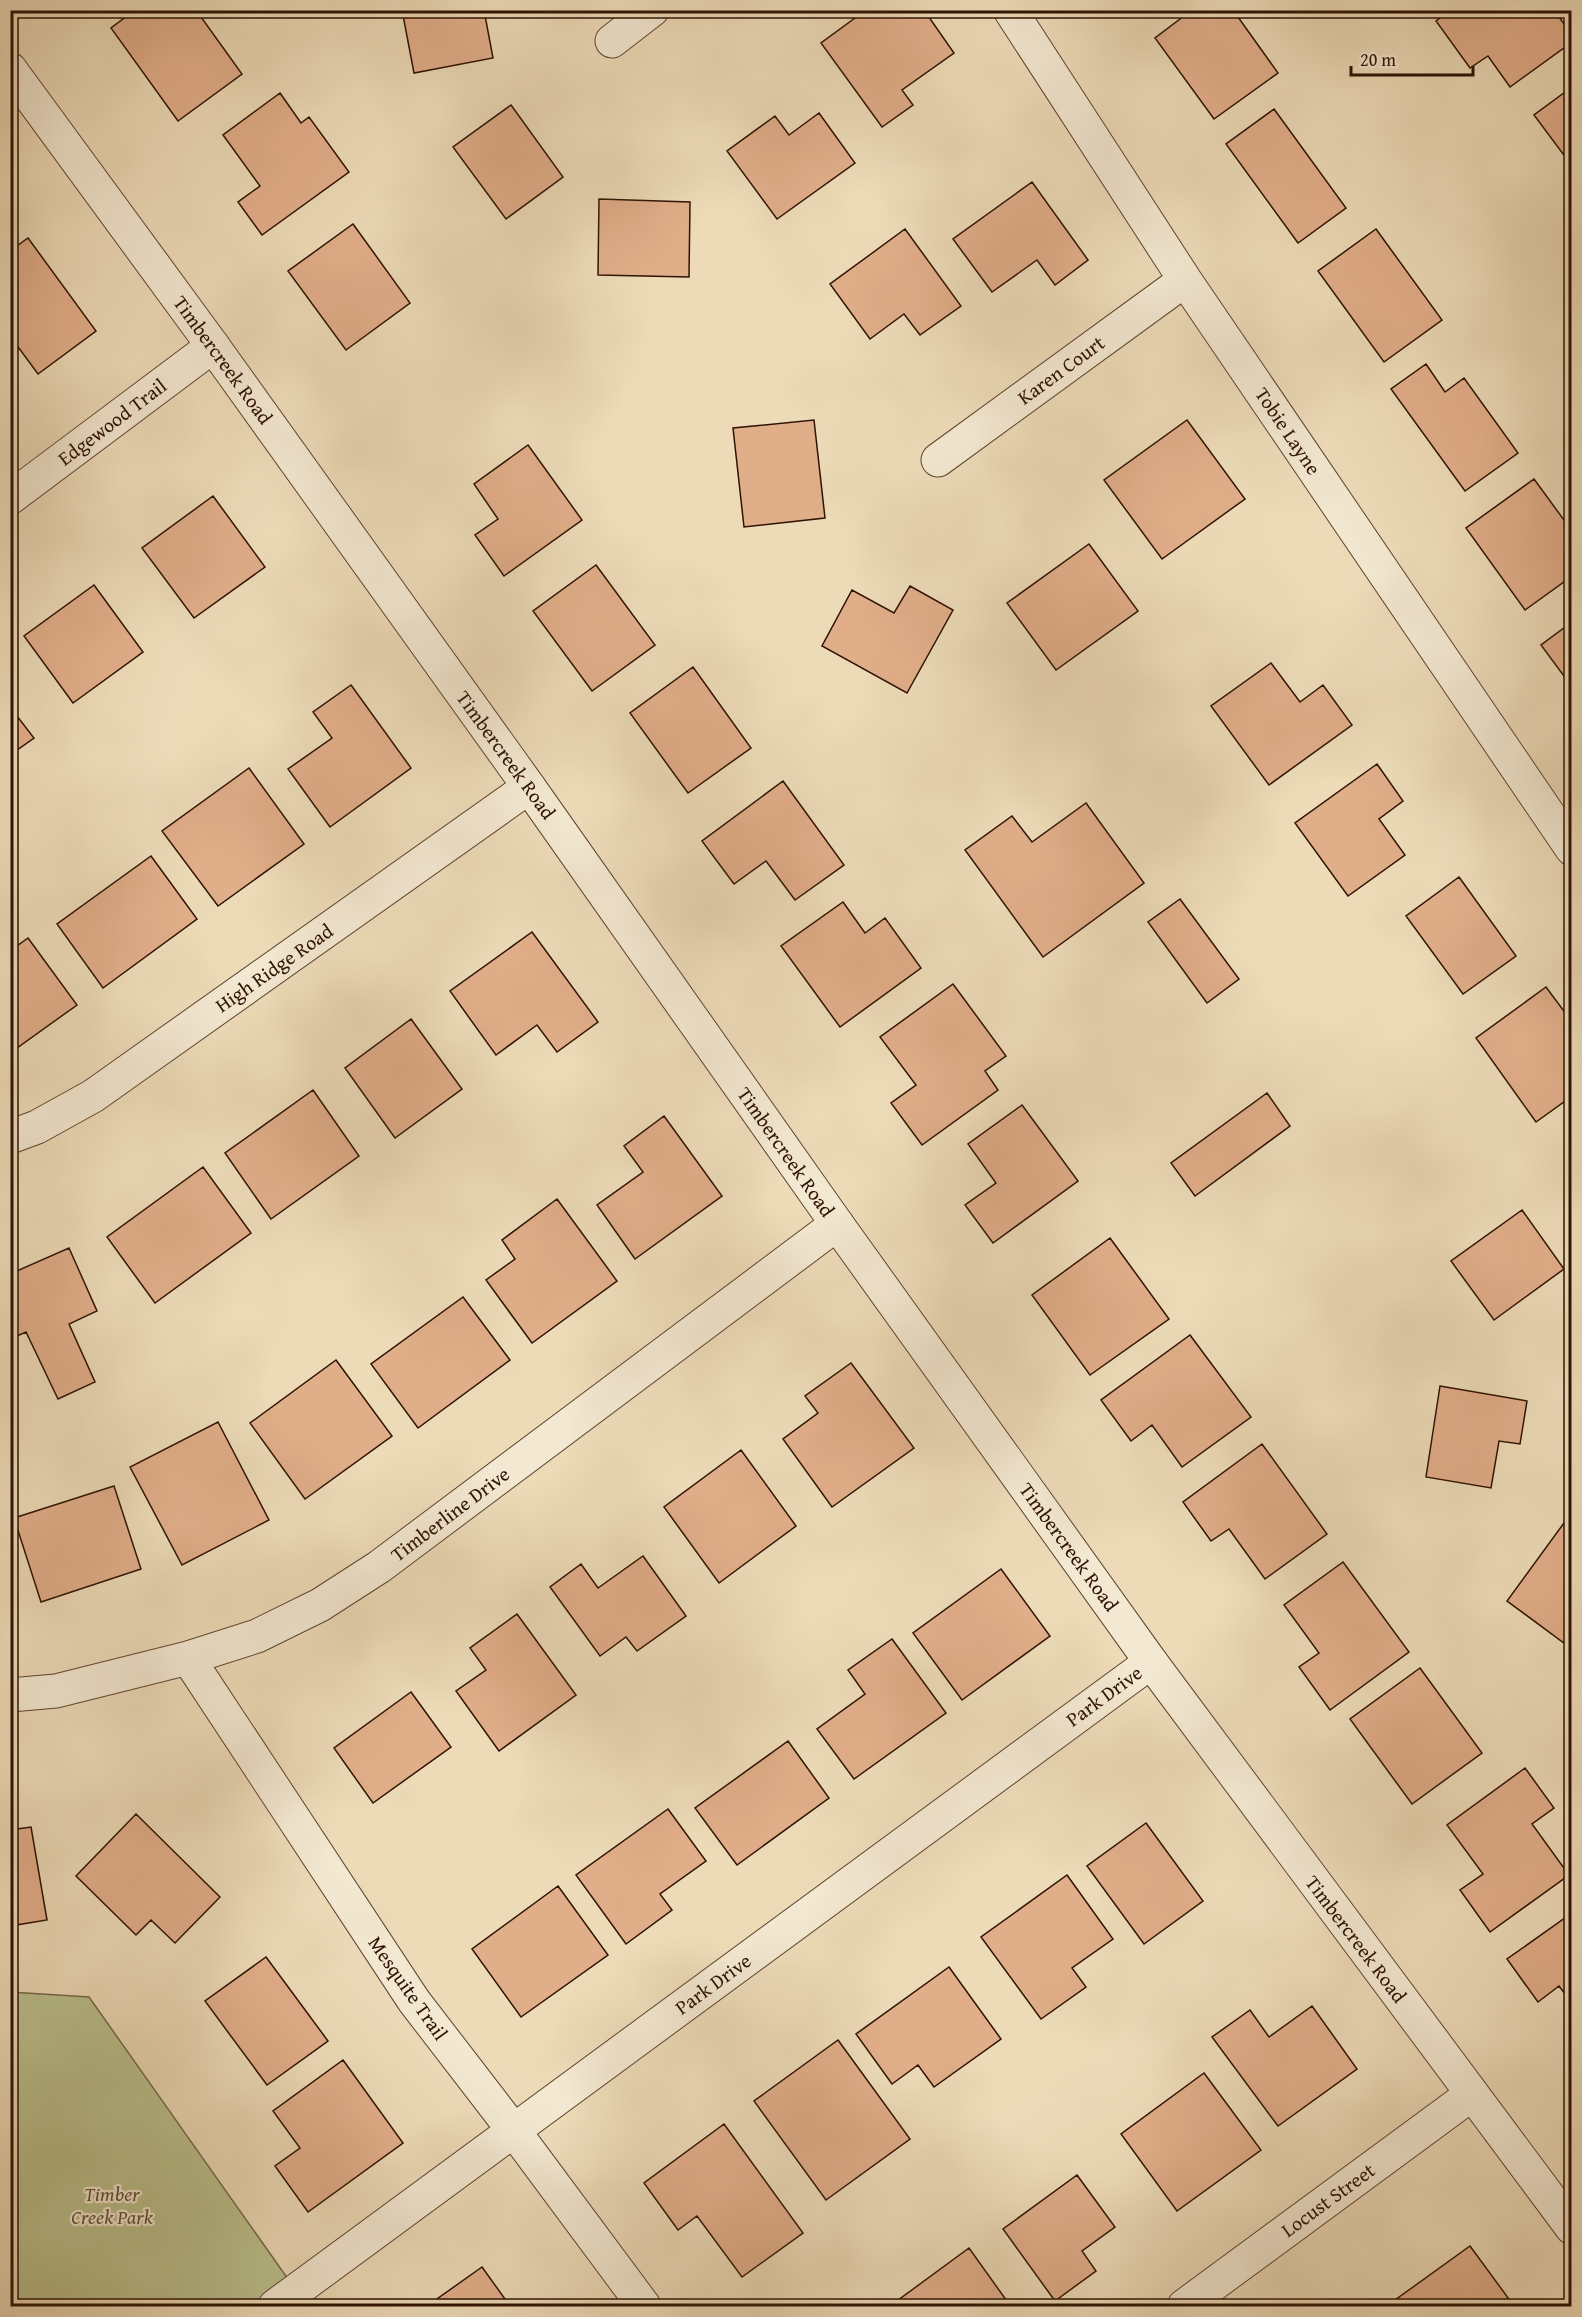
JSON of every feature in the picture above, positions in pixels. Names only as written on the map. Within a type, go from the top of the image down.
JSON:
[{"type":"street","points":[[612,41],[652,10]]},
{"type":"street","name":"Tobie Layne","points":[[1010,10],[1185,280],[1572,849]]},
{"type":"street","name":"Timbercreek Road","points":[[10,69],[213,346],[529,787],[837,1224],[1151,1662],[1572,2228]]},
{"type":"street","name":"Karen Court","points":[[938,460],[1185,280]]},
{"type":"street","name":"Edgewood Trail","points":[[10,498],[213,346]]},
{"type":"street","name":"High Ridge Road","points":[[10,1137],[37,1127],[93,1096],[529,787]]},
{"type":"street","name":"Timberline Drive","points":[[10,1695],[56,1691],[188,1658],[257,1636],[320,1605],[379,1568],[837,1224]]},
{"type":"street","name":"Mesquite Trail","points":[[188,1658],[414,2001],[514,2131],[644,2307]]},
{"type":"street","name":"Park Drive","points":[[275,2307],[1151,1662]]},
{"type":"street","name":"Locust Street","points":[[1184,2307],[1472,2094]]},
{"type":"green space","name":"Timber Creek Park","points":[[10,1992],[89,1997],[307,2306],[11,2306]]},
{"type":"building","points":[[135,10],[196,10],[242,74],[178,121],[111,28]]},
{"type":"building","points":[[402,10],[484,10],[493,58],[414,73]]},
{"type":"building","points":[[866,10],[924,10],[954,53],[902,90],[913,105],[882,127],[821,43]]},
{"type":"building","points":[[1192,10],[1233,10],[1278,73],[1214,119],[1155,38]]},
{"type":"building","points":[[1451,10],[1554,10],[1572,35],[1572,42],[1510,87],[1488,56],[1470,68],[1436,21]]},
{"type":"building","points":[[1572,87],[1572,166],[1534,115]]},
{"type":"building","points":[[280,93],[301,123],[309,117],[349,172],[262,235],[238,202],[260,186],[223,135]]},
{"type":"building","points":[[511,105],[563,177],[506,219],[453,147]]},
{"type":"building","points":[[1274,109],[1346,208],[1298,243],[1226,144]]},
{"type":"building","points":[[819,113],[855,163],[777,219],[727,151],[775,116],[789,135]]},
{"type":"building","points":[[1032,182],[1088,260],[1055,285],[1037,260],[992,292],[953,239]]},
{"type":"building","points":[[599,199],[690,202],[689,277],[598,275]]},
{"type":"building","points":[[353,224],[410,303],[346,350],[288,271]]},
{"type":"building","points":[[905,229],[961,306],[920,335],[904,314],[870,339],[830,284]]},
{"type":"building","points":[[1376,229],[1442,320],[1384,362],[1318,271]]},
{"type":"building","points":[[28,238],[96,331],[38,374],[10,336],[10,251]]},
{"type":"building","points":[[1426,364],[1445,392],[1464,378],[1518,453],[1465,491],[1391,389]]},
{"type":"building","points":[[814,420],[825,518],[744,527],[733,428]]},
{"type":"building","points":[[1187,420],[1245,499],[1162,559],[1104,480]]},
{"type":"building","points":[[528,445],[582,520],[504,576],[475,535],[498,519],[474,484]]},
{"type":"building","points":[[1534,479],[1572,531],[1572,576],[1525,610],[1466,528]]},
{"type":"building","points":[[213,496],[265,567],[194,618],[142,548]]},
{"type":"building","points":[[1089,544],[1138,611],[1056,670],[1007,603]]},
{"type":"building","points":[[596,565],[655,645],[592,691],[533,611]]},
{"type":"building","points":[[94,585],[143,652],[73,703],[24,636]]},
{"type":"building","points":[[910,586],[953,610],[907,693],[822,646],[852,590],[894,613]]},
{"type":"building","points":[[1572,622],[1572,687],[1541,645]]},
{"type":"building","points":[[1271,663],[1300,702],[1323,685],[1352,725],[1269,785],[1211,706]]},
{"type":"building","points":[[693,667],[751,748],[688,793],[630,713]]},
{"type":"building","points":[[351,685],[411,768],[330,827],[288,769],[332,738],[313,712]]},
{"type":"building","points":[[10,707],[34,738],[10,755]]},
{"type":"building","points":[[1377,764],[1403,801],[1379,819],[1405,855],[1348,896],[1295,823]]},
{"type":"building","points":[[249,768],[304,844],[218,906],[162,831]]},
{"type":"building","points":[[783,781],[844,865],[795,900],[766,861],[734,884],[702,841]]},
{"type":"building","points":[[1086,803],[1144,883],[1043,957],[965,850],[1012,816],[1032,842]]},
{"type":"building","points":[[151,856],[197,919],[103,988],[57,924]]},
{"type":"building","points":[[1459,877],[1516,956],[1463,994],[1406,916]]},
{"type":"building","points":[[1180,899],[1239,979],[1207,1003],[1148,922]]},
{"type":"building","points":[[843,902],[865,933],[885,918],[921,968],[840,1027],[781,946]]},
{"type":"building","points":[[532,932],[598,1022],[557,1052],[537,1025],[496,1055],[450,991]]},
{"type":"building","points":[[28,938],[77,1005],[10,1053],[10,951]]},
{"type":"building","points":[[953,984],[1006,1056],[985,1071],[998,1090],[922,1145],[891,1103],[916,1085],[880,1037]]},
{"type":"building","points":[[1546,987],[1572,1022],[1572,1096],[1536,1122],[1476,1038]]},
{"type":"building","points":[[411,1019],[462,1089],[395,1138],[345,1068]]},
{"type":"building","points":[[313,1090],[359,1156],[271,1219],[225,1153]]},
{"type":"building","points":[[1267,1093],[1290,1126],[1195,1196],[1171,1163]]},
{"type":"building","points":[[1022,1105],[1078,1181],[993,1243],[965,1205],[996,1183],[968,1144]]},
{"type":"building","points":[[664,1116],[722,1196],[635,1259],[597,1205],[643,1172],[624,1146]]},
{"type":"building","points":[[203,1167],[251,1233],[155,1303],[107,1237]]},
{"type":"building","points":[[557,1199],[617,1281],[532,1343],[486,1280],[515,1259],[502,1240]]},
{"type":"building","points":[[1522,1210],[1564,1269],[1494,1320],[1451,1261]]},
{"type":"building","points":[[1110,1238],[1169,1319],[1090,1375],[1032,1295]]},
{"type":"building","points":[[69,1248],[97,1311],[69,1324],[95,1382],[58,1399],[26,1332],[10,1339],[10,1274]]},
{"type":"building","points":[[463,1297],[510,1360],[418,1428],[371,1364]]},
{"type":"building","points":[[1190,1335],[1251,1417],[1182,1467],[1152,1425],[1131,1441],[1101,1400]]},
{"type":"building","points":[[336,1360],[392,1436],[305,1499],[250,1423]]},
{"type":"building","points":[[851,1363],[914,1448],[832,1507],[783,1439],[818,1413],[805,1396]]},
{"type":"building","points":[[1440,1386],[1527,1401],[1520,1444],[1499,1441],[1491,1488],[1426,1477]]},
{"type":"building","points":[[218,1422],[269,1520],[182,1565],[130,1467]]},
{"type":"building","points":[[1262,1444],[1327,1534],[1265,1579],[1229,1529],[1211,1541],[1183,1502]]},
{"type":"building","points":[[741,1450],[796,1526],[719,1583],[664,1507]]},
{"type":"building","points":[[114,1486],[141,1569],[41,1602],[14,1518]]},
{"type":"building","points":[[1572,1512],[1572,1649],[1507,1601]]},
{"type":"building","points":[[643,1556],[686,1616],[637,1651],[626,1637],[600,1656],[550,1587],[581,1564],[598,1588]]},
{"type":"building","points":[[1343,1562],[1409,1652],[1330,1710],[1299,1667],[1319,1653],[1284,1605]]},
{"type":"building","points":[[1001,1569],[1050,1636],[962,1700],[913,1633]]},
{"type":"building","points":[[517,1614],[576,1695],[499,1751],[456,1691],[486,1670],[470,1648]]},
{"type":"building","points":[[892,1639],[946,1713],[854,1779],[817,1729],[865,1694],[848,1670]]},
{"type":"building","points":[[1420,1668],[1482,1753],[1412,1804],[1350,1719]]},
{"type":"building","points":[[411,1692],[451,1747],[373,1803],[334,1748]]},
{"type":"building","points":[[788,1741],[829,1798],[737,1865],[695,1808]]},
{"type":"building","points":[[1525,1768],[1554,1808],[1532,1824],[1569,1875],[1490,1932],[1460,1890],[1483,1874],[1447,1825]]},
{"type":"building","points":[[668,1809],[706,1861],[660,1894],[672,1910],[626,1944],[576,1875]]},
{"type":"building","points":[[136,1814],[220,1897],[175,1943],[151,1920],[136,1935],[76,1876]]},
{"type":"building","points":[[1146,1823],[1203,1901],[1144,1944],[1087,1866]]},
{"type":"building","points":[[31,1827],[47,1920],[10,1926],[10,1830]]},
{"type":"building","points":[[1067,1875],[1113,1939],[1072,1968],[1086,1987],[1041,2019],[981,1937]]},
{"type":"building","points":[[558,1886],[608,1955],[521,2017],[472,1949]]},
{"type":"building","points":[[1572,1913],[1572,2003],[1559,1986],[1538,2002],[1507,1959]]},
{"type":"building","points":[[266,1957],[328,2041],[267,2085],[205,2001]]},
{"type":"building","points":[[949,1967],[1001,2039],[934,2087],[918,2065],[892,2084],[856,2034]]},
{"type":"building","points":[[1312,2006],[1357,2069],[1278,2126],[1212,2037],[1250,2010],[1269,2037]]},
{"type":"building","points":[[838,2040],[910,2139],[826,2200],[754,2101]]},
{"type":"building","points":[[343,2060],[403,2143],[308,2212],[275,2166],[300,2148],[273,2111]]},
{"type":"building","points":[[1204,2073],[1261,2150],[1177,2211],[1121,2134]]},
{"type":"building","points":[[724,2124],[803,2233],[742,2277],[697,2216],[678,2230],[644,2183]]},
{"type":"building","points":[[1077,2175],[1115,2227],[1082,2251],[1096,2271],[1055,2301],[1003,2229]]},
{"type":"building","points":[[1470,2246],[1514,2306],[1399,2306],[1395,2300]]},
{"type":"building","points":[[969,2248],[1009,2304],[1005,2306],[890,2306]]},
{"type":"building","points":[[482,2267],[510,2306],[427,2306]]}]
